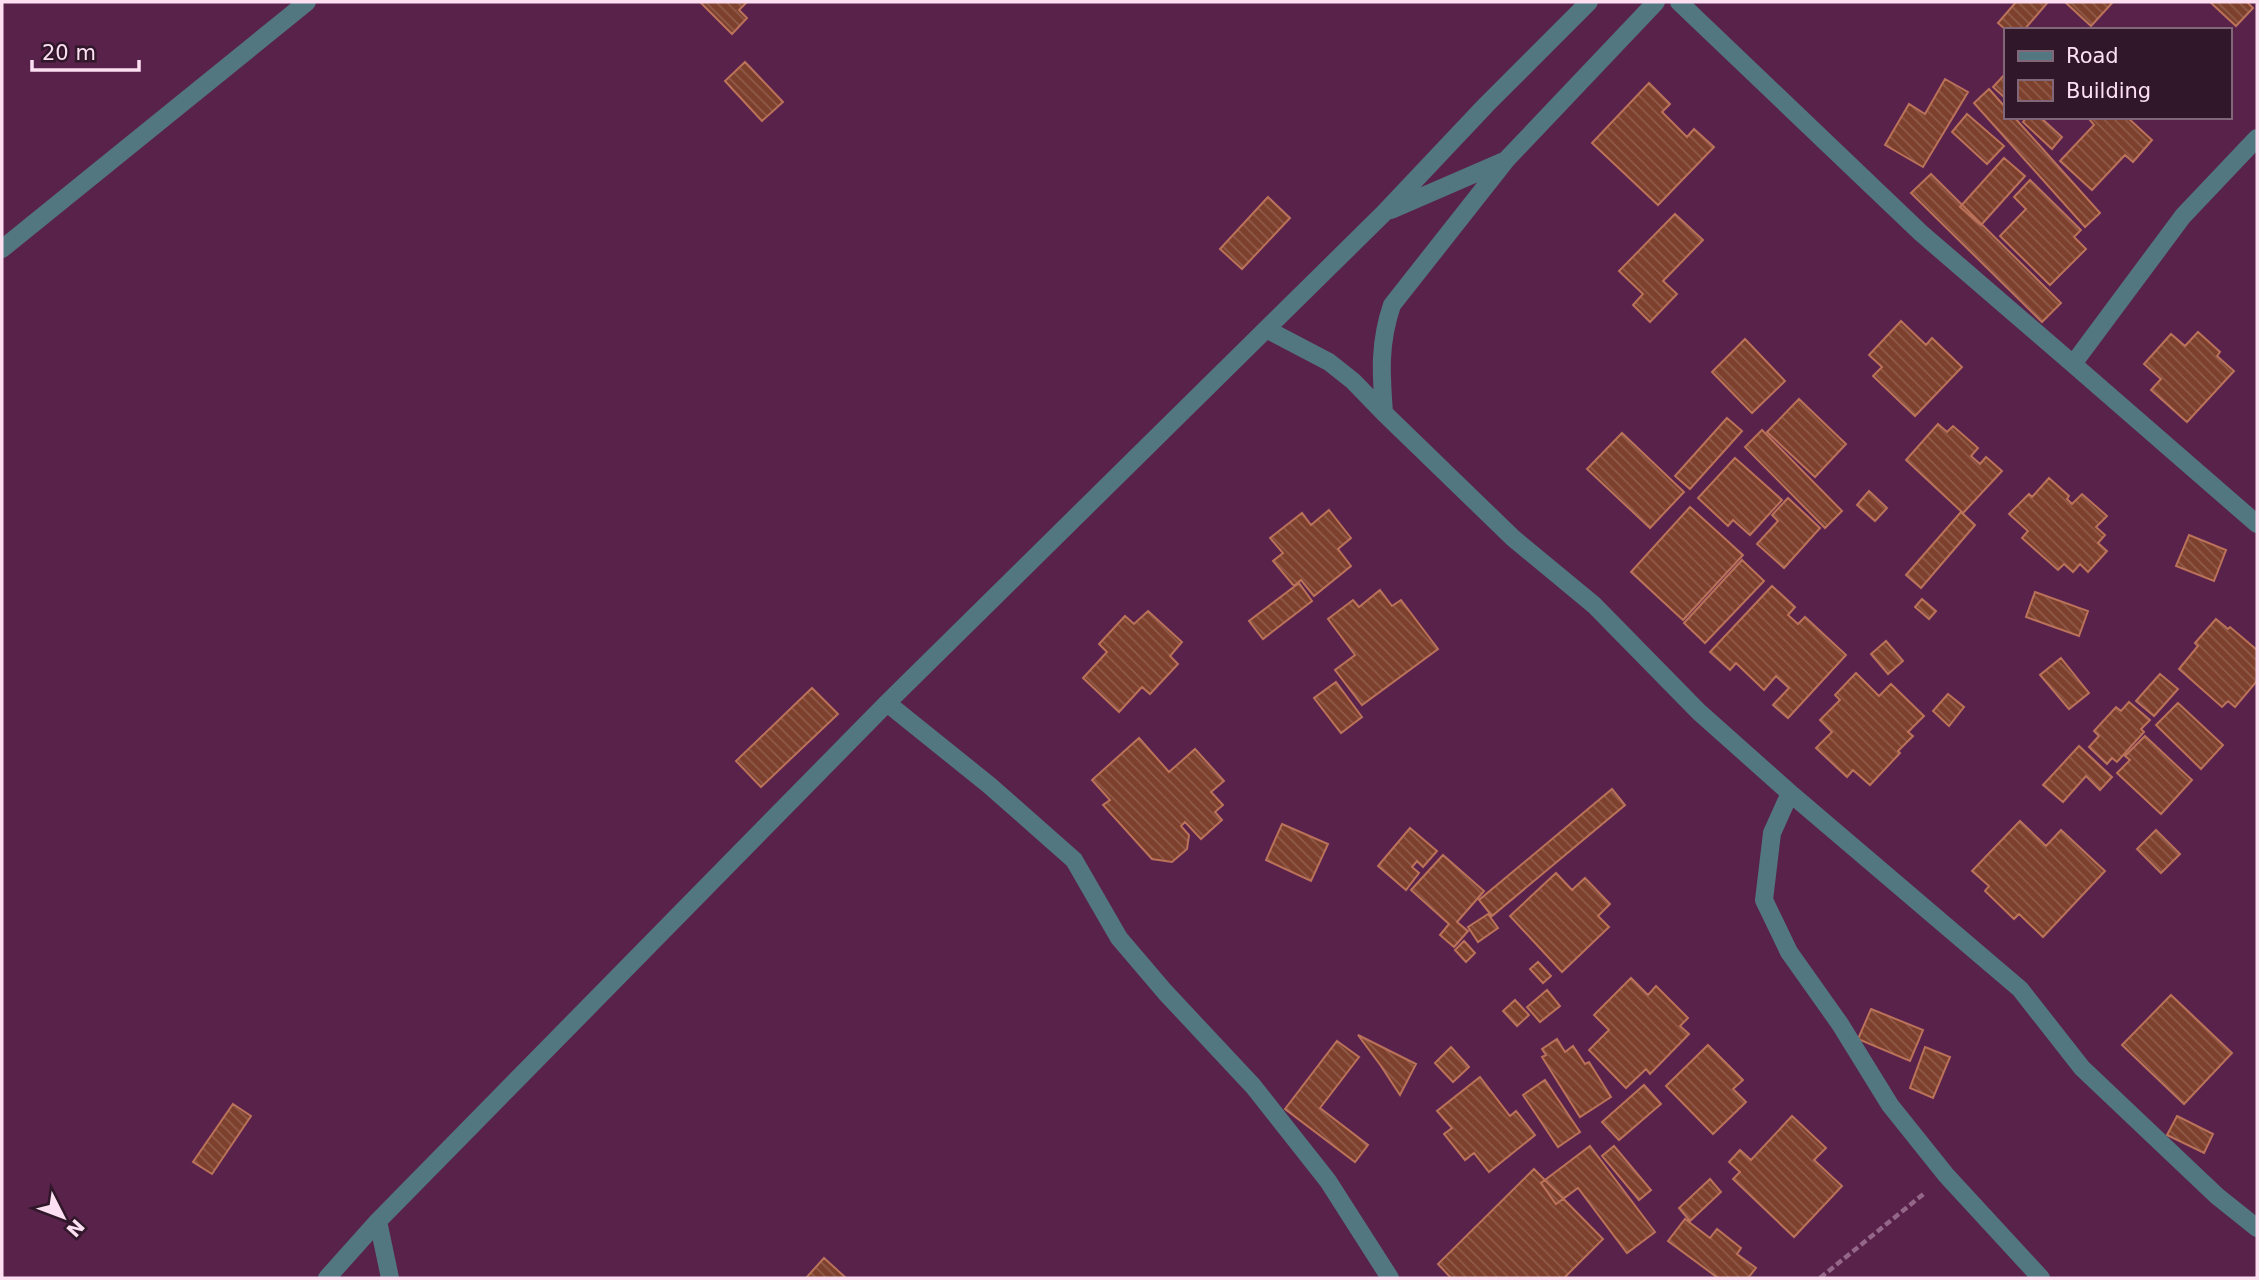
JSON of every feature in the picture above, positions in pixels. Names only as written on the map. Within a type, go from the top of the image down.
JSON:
[{"type":"street","points":[[2,249],[307,2]]},
{"type":"street","points":[[327,1278],[378,1222],[887,703],[1384,213],[1486,105],[1590,2]]},
{"type":"street","points":[[1384,413],[1380,361],[1383,330],[1392,305],[1507,159],[1656,2]]},
{"type":"street","points":[[1679,2],[1921,233],[2257,524]]},
{"type":"street","points":[[2073,364],[2183,216],[2257,138]]},
{"type":"street","points":[[1384,213],[1507,159]]},
{"type":"street","points":[[1266,329],[1329,362],[1353,381],[1513,538],[1594,606],[1699,712],[2020,989],[2082,1068],[2217,1196],[2257,1227]]},
{"type":"street","points":[[887,703],[989,785],[1074,860],[1119,938],[1253,1086],[1328,1181],[1391,1278]]},
{"type":"street","points":[[1790,793],[1772,833],[1764,900],[1789,952],[1840,1024],[1890,1105],[1946,1175],[2041,1278]]},
{"type":"street","points":[[378,1222],[390,1278]]},
{"type":"path","points":[[1820,1278],[1946,1175]]},
{"type":"building","points":[[700,2],[747,2],[739,10],[747,18],[732,34]]},
{"type":"building","points":[[2016,2],[2048,2],[2026,28],[2004,28],[1998,23]]},
{"type":"building","points":[[2065,2],[2113,2],[2091,26]]},
{"type":"building","points":[[2210,2],[2247,2],[2253,8],[2236,26]]},
{"type":"building","points":[[745,62],[783,102],[762,121],[725,81]]},
{"type":"building","points":[[2004,75],[2004,97],[1993,87]]},
{"type":"building","points":[[1945,79],[1968,92],[1923,167],[1885,145],[1909,104],[1925,114]]},
{"type":"building","points":[[1649,83],[1670,104],[1662,112],[1687,137],[1694,129],[1714,147],[1658,205],[1592,143]]},
{"type":"building","points":[[1989,89],[2004,106],[2004,119],[2016,119],[2100,213],[2085,227],[1974,103]]},
{"type":"building","points":[[1967,114],[2004,146],[1987,164],[1952,132]]},
{"type":"building","points":[[2025,119],[2042,119],[2062,137],[2052,149],[2023,122]]},
{"type":"building","points":[[2129,119],[2152,140],[2133,162],[2125,155],[2092,190],[2060,161],[2094,125],[2090,120]]},
{"type":"building","points":[[2004,158],[2025,176],[1981,225],[1960,207]]},
{"type":"building","points":[[1931,174],[2061,303],[2042,322],[1911,193]]},
{"type":"building","points":[[2030,180],[2081,230],[2074,237],[2086,249],[2050,285],[2000,236],[2026,209],[2014,197]]},
{"type":"building","points":[[1268,197],[1290,218],[1242,269],[1220,249]]},
{"type":"building","points":[[1675,214],[1703,240],[1663,281],[1677,294],[1650,322],[1633,305],[1643,294],[1619,271]]},
{"type":"building","points":[[1901,321],[1926,345],[1932,338],[1962,367],[1915,416],[1873,376],[1882,367],[1869,355]]},
{"type":"building","points":[[2198,332],[2220,352],[2217,356],[2234,371],[2187,422],[2151,390],[2161,379],[2144,364],[2171,334],[2185,346]]},
{"type":"building","points":[[1745,339],[1785,381],[1752,413],[1712,372]]},
{"type":"building","points":[[1799,399],[1846,444],[1815,477],[1767,432]]},
{"type":"building","points":[[1727,418],[1742,431],[1690,489],[1675,476]]},
{"type":"building","points":[[1938,424],[1947,432],[1953,426],[1978,448],[1971,456],[1980,464],[1986,457],[2002,471],[1963,513],[1906,460]]},
{"type":"building","points":[[1762,430],[1842,511],[1825,528],[1745,447]]},
{"type":"building","points":[[1622,433],[1684,492],[1650,528],[1587,469]]},
{"type":"building","points":[[1735,458],[1782,500],[1750,535],[1733,520],[1728,526],[1698,498]]},
{"type":"building","points":[[2049,478],[2069,496],[2067,499],[2072,504],[2082,494],[2107,516],[2096,527],[2105,535],[2098,543],[2107,551],[2088,572],[2080,564],[2073,572],[2064,564],[2058,570],[2022,538],[2028,531],[2009,514],[2029,494],[2032,497]]},
{"type":"building","points":[[1869,491],[1887,508],[1875,521],[1857,505]]},
{"type":"building","points":[[1788,498],[1820,528],[1784,568],[1757,544],[1778,521],[1772,515]]},
{"type":"building","points":[[1690,507],[1743,555],[1683,620],[1631,572]]},
{"type":"building","points":[[1329,510],[1351,538],[1338,549],[1351,566],[1314,596],[1301,580],[1294,586],[1273,561],[1283,553],[1270,538],[1302,513],[1311,525]]},
{"type":"building","points":[[1961,512],[1975,525],[1921,588],[1906,575]]},
{"type":"building","points":[[2189,535],[2226,550],[2214,581],[2176,566]]},
{"type":"building","points":[[1742,560],[1764,581],[1705,643],[1684,623]]},
{"type":"building","points":[[1299,583],[1312,601],[1263,639],[1249,621]]},
{"type":"building","points":[[1772,586],[1795,607],[1788,615],[1798,624],[1805,617],[1846,655],[1788,718],[1773,705],[1789,688],[1776,676],[1764,690],[1736,663],[1730,670],[1710,652]]},
{"type":"building","points":[[1380,590],[1392,606],[1401,600],[1438,649],[1362,705],[1335,670],[1355,655],[1328,619],[1353,600],[1359,607]]},
{"type":"building","points":[[2035,592],[2088,611],[2079,636],[2026,617]]},
{"type":"building","points":[[1922,599],[1936,611],[1929,619],[1915,607]]},
{"type":"building","points":[[1148,611],[1182,642],[1170,656],[1178,664],[1150,694],[1142,687],[1119,712],[1083,678],[1107,652],[1099,644],[1125,616],[1134,624]]},
{"type":"building","points":[[2216,619],[2257,650],[2257,681],[2235,707],[2228,701],[2222,707],[2179,669],[2198,646],[2195,643]]},
{"type":"building","points":[[1886,641],[1903,661],[1888,674],[1871,654]]},
{"type":"building","points":[[2061,658],[2089,693],[2069,709],[2040,675]]},
{"type":"building","points":[[1856,673],[1879,696],[1891,684],[1924,716],[1908,732],[1913,736],[1898,751],[1900,753],[1870,785],[1853,770],[1847,777],[1816,748],[1832,732],[1820,720],[1840,700],[1835,695]]},
{"type":"building","points":[[2160,674],[2178,689],[2154,716],[2136,701]]},
{"type":"building","points":[[1336,682],[1362,717],[1341,733],[1314,698]]},
{"type":"building","points":[[812,688],[838,714],[761,787],[736,761]]},
{"type":"building","points":[[1948,694],[1964,707],[1949,726],[1933,711]]},
{"type":"building","points":[[2129,702],[2150,720],[2141,729],[2144,732],[2117,762],[2112,758],[2107,764],[2089,747],[2099,736],[2094,731],[2116,707],[2121,711]]},
{"type":"building","points":[[2178,703],[2223,745],[2201,769],[2156,725]]},
{"type":"building","points":[[2145,736],[2192,780],[2161,814],[2117,773],[2130,760],[2125,756]]},
{"type":"building","points":[[1139,738],[1169,772],[1195,749],[1224,781],[1211,792],[1223,805],[1215,812],[1222,820],[1201,839],[1185,822],[1181,826],[1189,835],[1187,849],[1172,862],[1152,859],[1103,805],[1110,800],[1092,780]]},
{"type":"building","points":[[2079,746],[2112,777],[2100,790],[2086,776],[2063,802],[2043,785]]},
{"type":"building","points":[[1612,789],[1625,805],[1492,916],[1479,900]]},
{"type":"building","points":[[2020,821],[2046,846],[2061,830],[2105,871],[2043,937],[2019,914],[2014,919],[1985,891],[1989,886],[1972,871]]},
{"type":"building","points":[[1282,824],[1328,844],[1311,881],[1266,860]]},
{"type":"building","points":[[1410,828],[1437,851],[1423,867],[1417,861],[1412,867],[1419,873],[1406,890],[1378,866]]},
{"type":"building","points":[[2156,830],[2180,854],[2161,873],[2137,849]]},
{"type":"building","points":[[1443,855],[1484,891],[1457,922],[1468,931],[1454,947],[1440,935],[1449,924],[1411,890]]},
{"type":"building","points":[[1556,873],[1572,890],[1585,878],[1610,904],[1598,916],[1609,927],[1562,972],[1510,916]]},
{"type":"building","points":[[1488,914],[1498,928],[1478,942],[1468,927]]},
{"type":"building","points":[[1464,941],[1475,953],[1466,962],[1455,950]]},
{"type":"building","points":[[1538,962],[1551,976],[1543,983],[1530,969]]},
{"type":"building","points":[[1631,978],[1648,995],[1656,986],[1688,1018],[1680,1026],[1689,1034],[1650,1074],[1646,1069],[1626,1088],[1589,1050],[1609,1030],[1594,1015]]},
{"type":"building","points":[[1547,990],[1560,1006],[1540,1022],[1527,1007]]},
{"type":"building","points":[[2171,995],[2232,1053],[2184,1104],[2122,1045]]},
{"type":"building","points":[[1515,1000],[1529,1015],[1517,1026],[1503,1011]]},
{"type":"building","points":[[1871,1009],[1923,1030],[1910,1061],[1858,1039]]},
{"type":"building","points":[[1358,1035],[1416,1064],[1400,1095],[1381,1066]]},
{"type":"building","points":[[1557,1039],[1565,1052],[1573,1046],[1585,1064],[1589,1062],[1611,1097],[1580,1117],[1542,1057],[1546,1055],[1542,1049]]},
{"type":"building","points":[[1337,1041],[1359,1057],[1320,1108],[1368,1145],[1355,1162],[1285,1109]]},
{"type":"building","points":[[1708,1045],[1743,1080],[1733,1089],[1746,1102],[1713,1134],[1666,1086]]},
{"type":"building","points":[[1451,1047],[1469,1067],[1453,1082],[1435,1063]]},
{"type":"building","points":[[1925,1047],[1950,1057],[1933,1098],[1910,1088]]},
{"type":"building","points":[[1480,1077],[1510,1116],[1516,1111],[1535,1135],[1489,1172],[1474,1153],[1465,1160],[1444,1134],[1452,1128],[1437,1111]]},
{"type":"building","points":[[1545,1080],[1580,1132],[1558,1147],[1523,1095]]},
{"type":"building","points":[[1644,1085],[1661,1104],[1619,1140],[1602,1122]]},
{"type":"building","points":[[233,1104],[251,1116],[212,1174],[193,1162]]},
{"type":"building","points":[[1792,1116],[1826,1148],[1814,1160],[1842,1186],[1794,1237],[1733,1179],[1740,1172],[1729,1162],[1740,1150],[1751,1160]]},
{"type":"building","points":[[2177,1116],[2213,1134],[2204,1153],[2167,1135]]},
{"type":"building","points":[[1590,1146],[1655,1232],[1627,1253],[1578,1188],[1556,1204],[1541,1183]]},
{"type":"building","points":[[1614,1146],[1651,1190],[1639,1200],[1602,1156]]},
{"type":"building","points":[[1534,1169],[1603,1239],[1564,1278],[1451,1278],[1438,1264]]},
{"type":"building","points":[[1710,1179],[1721,1192],[1690,1221],[1679,1208]]},
{"type":"building","points":[[1685,1219],[1710,1238],[1717,1229],[1741,1248],[1737,1254],[1756,1268],[1748,1278],[1718,1278],[1668,1241]]},
{"type":"building","points":[[824,1258],[846,1278],[806,1278]]}]
